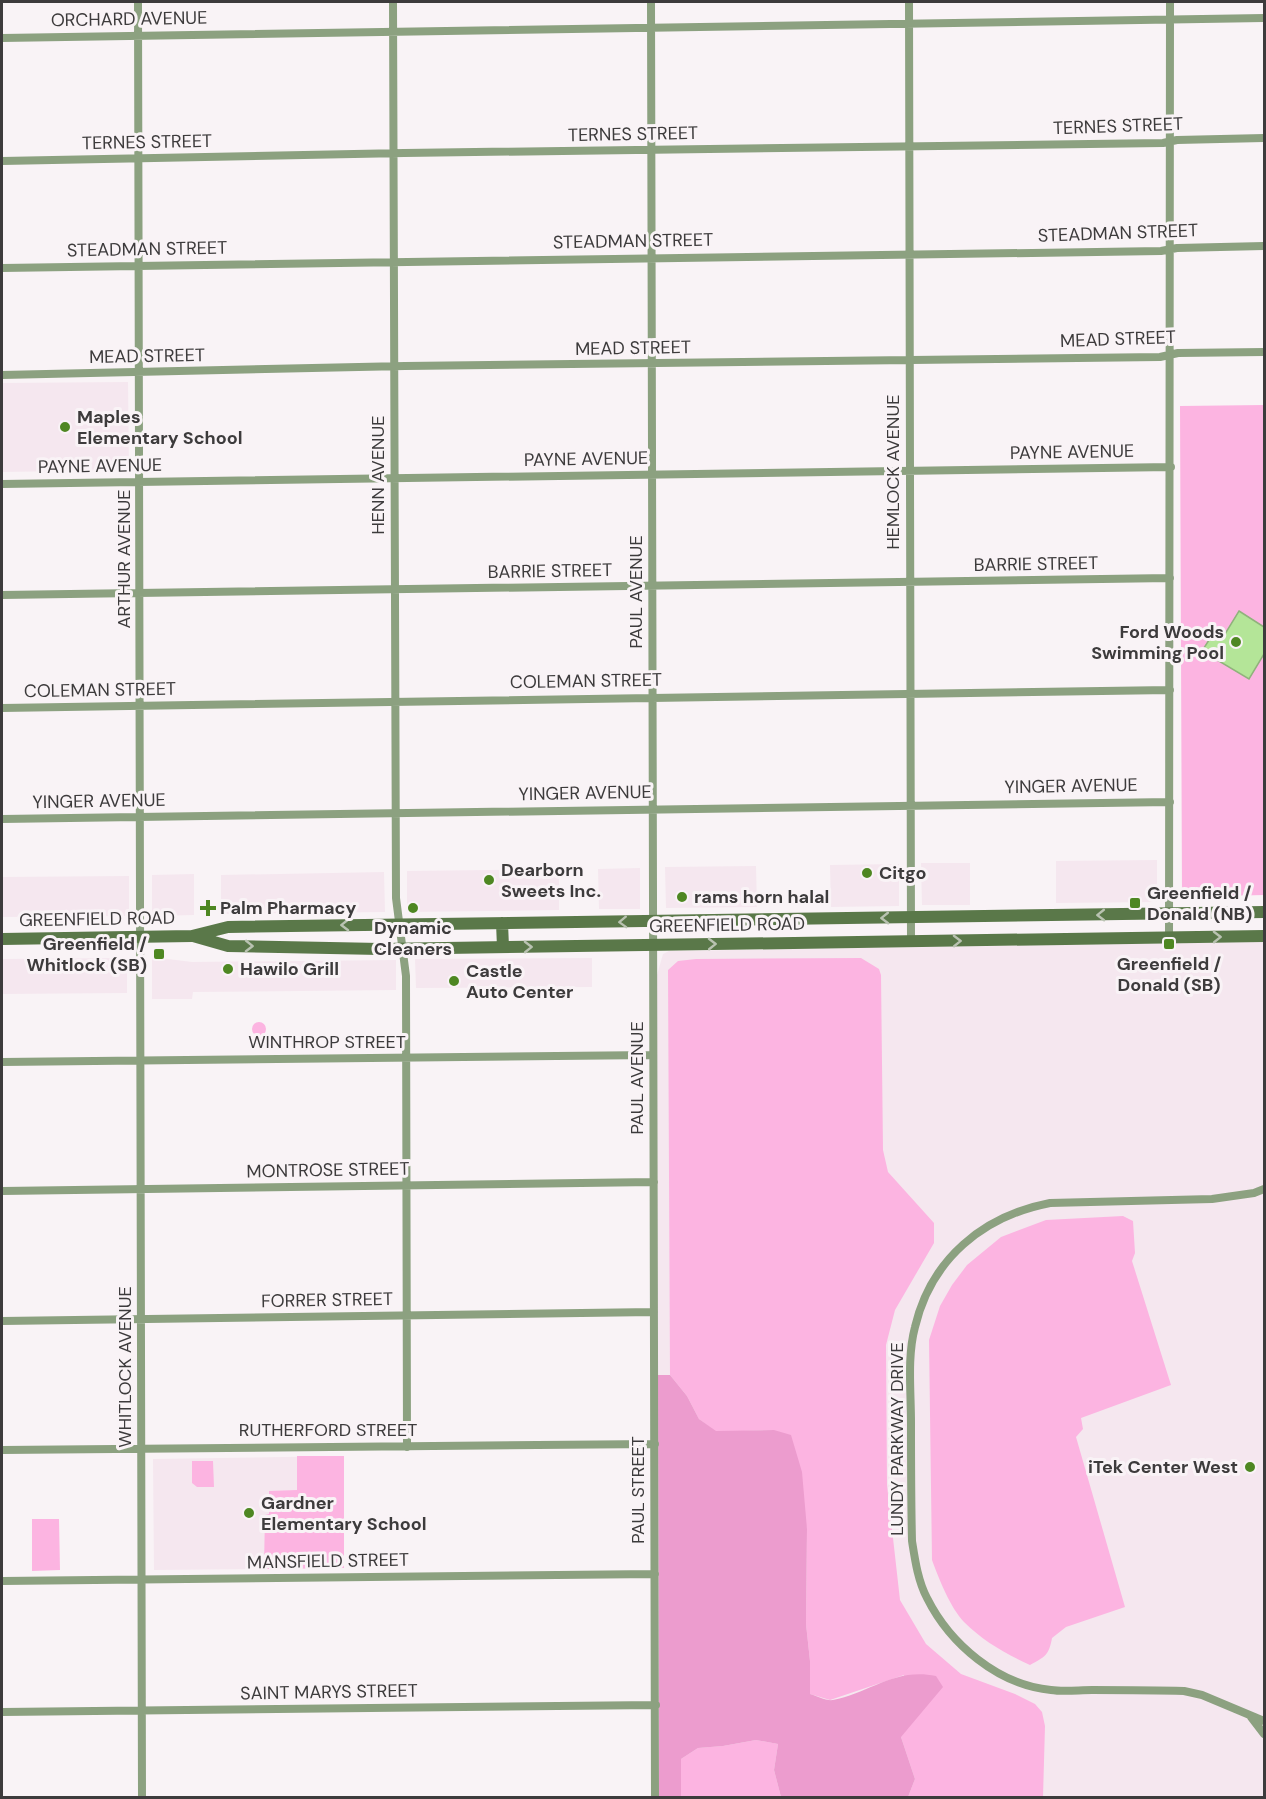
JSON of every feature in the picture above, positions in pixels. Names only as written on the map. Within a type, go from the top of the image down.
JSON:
[{"type":"main road","name":"GREENFIELD ROAD","points":[[2,939],[192,936],[228,927],[1264,912]]},
{"type":"main road","points":[[502,923],[502,947]]},
{"type":"main road","name":"GREENFIELD ROAD","points":[[192,936],[228,946],[404,949],[1264,936]]},
{"type":"street","name":"ARTHUR AVENUE","points":[[138,2],[141,937]]},
{"type":"street","name":"HENN AVENUE","points":[[393,2],[396,898],[406,976],[407,1447]]},
{"type":"street","name":"PAUL AVENUE","points":[[651,2],[654,1182]]},
{"type":"street","name":"HEMLOCK AVENUE","points":[[909,2],[911,941]]},
{"type":"street","points":[[1170,2],[1170,938]]},
{"type":"street","name":"ORCHARD AVENUE","points":[[2,38],[1264,18]]},
{"type":"street","name":"TERNES STREET","points":[[2,161],[394,153],[909,147],[1264,138]]},
{"type":"street","name":"STEADMAN STREET","points":[[2,268],[909,254],[1264,246]]},
{"type":"street","name":"MEAD STREET","points":[[2,375],[1264,352]]},
{"type":"street","name":"PAYNE AVENUE","points":[[2,484],[1171,467]]},
{"type":"street","name":"BARRIE STREET","points":[[2,595],[1170,578]]},
{"type":"street","name":"COLEMAN STREET","points":[[2,708],[395,700],[1170,690]]},
{"type":"street","name":"YINGER AVENUE","points":[[2,819],[1170,802]]},
{"type":"street","name":"WHITLOCK AVENUE","points":[[141,937],[142,1797]]},
{"type":"street","name":"WINTHROP STREET","points":[[2,1062],[653,1055]]},
{"type":"street","name":"MONTROSE STREET","points":[[2,1191],[654,1182]]},
{"type":"street","name":"PAUL STREET","points":[[654,1182],[656,1797]]},
{"type":"street","name":"LUNDY PARKWAY DRIVE","points":[[1264,1189],[1254,1193],[1212,1199],[1050,1203],[1027,1207],[1000,1218],[968,1239],[942,1267],[923,1299],[914,1329],[911,1360],[912,1541],[926,1598],[946,1630],[971,1655],[1002,1675],[1028,1685],[1051,1690],[1184,1691],[1202,1695],[1264,1721]]},
{"type":"street","name":"FORRER STREET","points":[[2,1321],[654,1312]]},
{"type":"street","name":"RUTHERFORD STREET","points":[[2,1450],[655,1444]]},
{"type":"street","name":"MANSFIELD STREET","points":[[2,1581],[655,1574]]},
{"type":"street","name":"SAINT MARYS STREET","points":[[2,1712],[656,1706]]},
{"type":"street","points":[[1249,1714],[1264,1734]]},
{"type":"shaded area","name":"Maples Elementary School","points":[[128,382],[129,470],[2,472],[2,383]]},
{"type":"shaded area","points":[[1264,405],[1264,895],[1182,897],[1180,406]]},
{"type":"shaded area","name":"Ford Woods Swimming Pool","points":[[1239,611],[1264,627],[1264,654],[1249,679],[1202,651],[1216,629],[1225,634]]},
{"type":"shaded area","points":[[1157,860],[1157,902],[1056,903],[1056,861]]},
{"type":"shaded area","points":[[921,863],[970,863],[970,905],[922,905]]},
{"type":"shaded area","points":[[899,864],[899,906],[831,907],[830,865]]},
{"type":"shaded area","points":[[756,866],[757,907],[666,908],[665,867]]},
{"type":"shaded area","points":[[640,868],[640,909],[599,909],[598,869]]},
{"type":"shaded area","points":[[559,869],[559,910],[407,912],[407,871]]},
{"type":"shaded area","points":[[384,872],[385,912],[221,914],[221,875]]},
{"type":"shaded area","points":[[194,874],[194,915],[152,916],[152,875]]},
{"type":"shaded area","points":[[129,876],[129,916],[2,917],[2,877]]},
{"type":"shaded area","points":[[1264,942],[1264,1797],[659,1798],[657,975],[663,954],[669,951]]},
{"type":"shaded area","points":[[152,957],[192,962],[396,960],[396,990],[193,992],[192,999],[152,999]]},
{"type":"shaded area","points":[[127,958],[127,993],[2,994],[2,959]]},
{"type":"shaded area","points":[[592,958],[592,987],[416,988],[415,959]]},
{"type":"shaded area","points":[[861,958],[879,969],[881,975],[883,1150],[888,1172],[934,1223],[934,1243],[895,1310],[886,1345],[887,1485],[900,1600],[926,1644],[961,1674],[1015,1694],[1035,1704],[1042,1712],[1045,1726],[1043,1797],[908,1797],[915,1779],[901,1737],[904,1675],[830,1700],[810,1694],[810,1661],[806,1624],[807,1529],[774,1430],[716,1432],[699,1419],[687,1396],[670,1375],[668,970],[678,961],[696,959]]},
{"type":"shaded area","points":[[259,1022],[264,1024],[266,1029],[264,1034],[259,1036],[254,1034],[252,1029],[254,1024]]},
{"type":"shaded area","points":[[1123,1216],[1133,1221],[1135,1253],[1132,1261],[1171,1385],[1081,1418],[1083,1429],[1076,1437],[1125,1607],[1066,1627],[1052,1638],[1046,1655],[1030,1665],[995,1646],[964,1622],[950,1601],[932,1560],[929,1340],[940,1306],[952,1285],[967,1265],[1001,1237],[1046,1220]]},
{"type":"shaded area","points":[[658,1375],[670,1375],[687,1396],[699,1419],[716,1431],[774,1430],[791,1435],[802,1472],[807,1529],[806,1624],[810,1661],[810,1694],[833,1700],[895,1678],[922,1674],[936,1676],[943,1687],[901,1737],[915,1779],[908,1797],[781,1797],[774,1770],[778,1744],[756,1740],[698,1748],[681,1759],[681,1797],[659,1797]]},
{"type":"shaded area","points":[[297,1456],[344,1456],[344,1568],[267,1569],[264,1566],[265,1515],[269,1514],[269,1491],[297,1490]]},
{"type":"shaded area","name":"Gardner Elementary School","points":[[344,1456],[344,1568],[154,1570],[153,1459]]},
{"type":"shaded area","points":[[192,1461],[213,1461],[214,1487],[197,1487],[192,1483]]},
{"type":"shaded area","points":[[32,1519],[59,1519],[60,1570],[32,1571]]},
{"type":"shaded area","points":[[756,1740],[778,1744],[774,1770],[781,1797],[681,1798],[681,1759],[698,1748]]},
{"type":"place","name":"Maples Elementary School","points":[[65,427]]},
{"type":"place","name":"Ford Woods Swimming Pool","points":[[1236,642]]},
{"type":"place","name":"Citgo","points":[[867,873]]},
{"type":"place","name":"Dearborn Sweets Inc.","points":[[489,880]]},
{"type":"place","name":"rams horn halal","points":[[682,897]]},
{"type":"place","name":"Greenfield / Donald (NB)","points":[[1135,903]]},
{"type":"place","name":"Palm Pharmacy","points":[[208,908]]},
{"type":"place","name":"Dynamic Cleaners","points":[[413,908]]},
{"type":"place","name":"Greenfield / Donald (SB)","points":[[1169,944]]},
{"type":"place","name":"Greenfield / Whitlock (SB)","points":[[159,954]]},
{"type":"place","name":"Hawilo Grill","points":[[228,969]]},
{"type":"place","name":"Castle Auto Center","points":[[454,981]]},
{"type":"place","name":"iTek Center West","points":[[1250,1467]]},
{"type":"place","name":"Gardner Elementary School","points":[[249,1513]]}]
